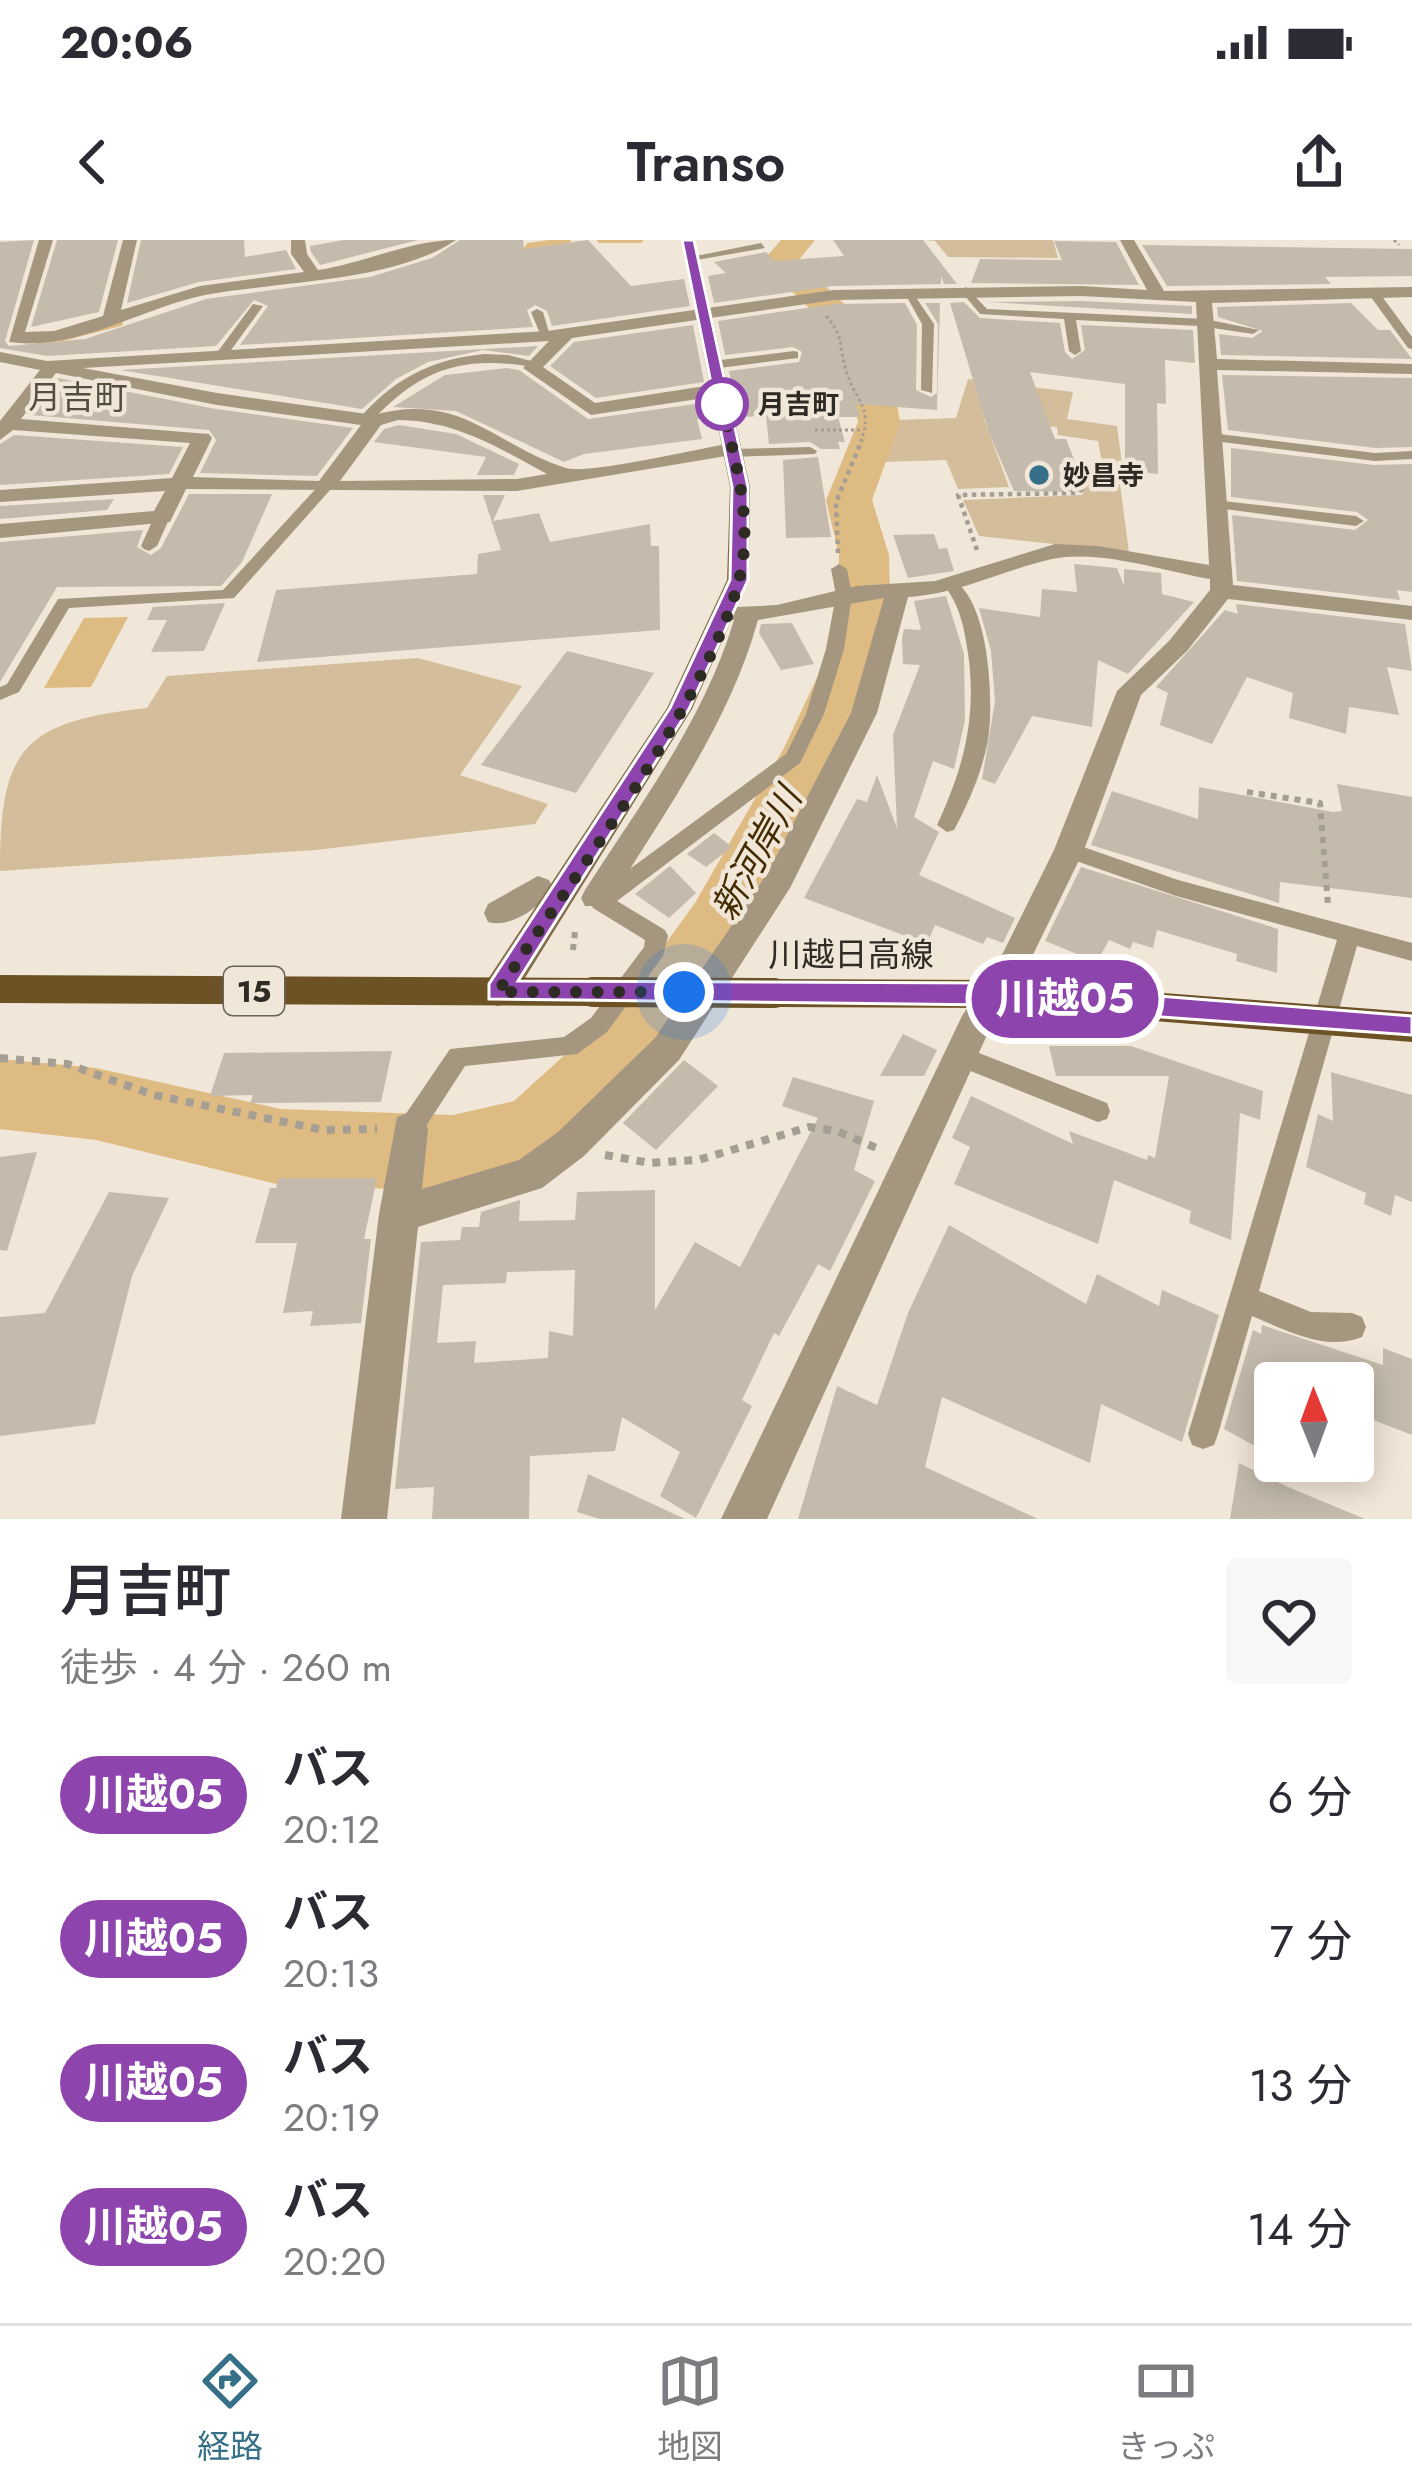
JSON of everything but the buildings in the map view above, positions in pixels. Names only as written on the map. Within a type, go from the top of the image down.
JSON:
[{"type":"main road","name":"川越日高線","points":[[5,989],[994,994],[1412,1028]]},
{"type":"street","points":[[5,349],[46,240]]},
{"type":"street","points":[[111,318],[130,240]]},
{"type":"street","points":[[298,240],[299,254],[314,275]]},
{"type":"street","points":[[5,349],[200,291],[364,268],[449,240]]},
{"type":"street","points":[[1127,240],[1157,293]]},
{"type":"street","points":[[596,899],[702,722],[742,642],[737,614],[742,553],[733,451],[689,249]]},
{"type":"street","points":[[4,429],[54,364],[557,335],[834,295],[966,290],[1157,293],[1205,316],[1374,292],[1412,292]]},
{"type":"street","points":[[0,316],[22,314]]},
{"type":"street","points":[[744,1519],[961,1057],[1069,850],[1130,692],[1178,646],[1221,583],[1205,316]]},
{"type":"street","points":[[557,335],[533,363],[534,371],[565,386],[591,410],[718,389]]},
{"type":"street","points":[[5,349],[195,395],[369,421],[388,415],[449,421],[564,475]]},
{"type":"street","points":[[1210,364],[1412,369]]},
{"type":"street","points":[[0,387],[36,386]]},
{"type":"street","points":[[325,488],[369,421]]},
{"type":"street","points":[[0,531],[162,517],[202,438],[4,429]]},
{"type":"street","points":[[0,496],[178,484],[518,485],[733,451]]},
{"type":"street","points":[[498,992],[737,614],[963,581],[1055,551],[1412,613]]},
{"type":"street","points":[[399,1201],[500,1187],[529,1175],[571,1144],[686,1024],[779,880],[864,713],[892,593]]},
{"type":"street","points":[[499,913],[538,888]]},
{"type":"street","points":[[364,1519],[410,1129]]},
{"type":"lane","points":[[689,249],[761,246]]},
{"type":"lane","points":[[966,290],[984,312],[1205,316],[1253,330]]},
{"type":"lane","points":[[907,292],[928,324],[927,390]]},
{"type":"lane","points":[[1374,292],[1412,345]]},
{"type":"lane","points":[[222,354],[257,306]]},
{"type":"lane","points":[[537,312],[557,335]]},
{"type":"lane","points":[[1069,315],[1075,351]]},
{"type":"lane","points":[[369,421],[390,389],[436,364],[482,356],[533,363]]},
{"type":"lane","points":[[712,365],[794,356]]},
{"type":"lane","points":[[1211,437],[1375,457],[1412,455]]},
{"type":"lane","points":[[733,451],[810,451]]},
{"type":"lane","points":[[0,694],[13,688],[64,603],[228,595],[325,488]]},
{"type":"lane","points":[[1214,504],[1356,521]]},
{"type":"lane","points":[[149,546],[162,517]]},
{"type":"lane","points":[[410,1129],[458,1056],[569,1047],[599,1024],[657,943],[654,931],[596,899],[793,758],[825,683],[850,594],[839,569]]},
{"type":"lane","points":[[947,826],[970,779],[986,694],[963,581]]},
{"type":"lane","points":[[1069,850],[1412,952]]},
{"type":"lane","points":[[1203,1434],[1324,1021],[1339,933]]},
{"type":"lane","points":[[961,1057],[1098,1111]]},
{"type":"lane","points":[[1244,1298],[1311,1326],[1352,1327]]},
{"type":"path","points":[[1394,240],[1399,245]]},
{"type":"path","points":[[805,299],[841,332],[845,373],[866,405],[869,422],[836,502],[839,569]]},
{"type":"path","points":[[963,581],[965,568],[982,562],[958,495],[1078,493],[1085,485],[1083,474]]},
{"type":"path","points":[[1247,792],[1320,803],[1339,933]]},
{"type":"path","points":[[0,1058],[67,1064],[154,1095],[323,1130],[410,1129]]},
{"type":"path","points":[[571,1144],[626,1162],[686,1162],[730,1154],[773,1134],[807,1126],[834,1130],[911,1165]]},
{"type":"shaded area","points":[[925,240],[1053,240],[1058,258],[948,257],[935,241]]},
{"type":"shaded area","points":[[968,379],[1073,392],[1067,419],[1117,426],[1123,471],[1103,468],[1098,441],[1058,435],[1057,427],[984,419],[1009,487],[958,489],[946,460],[883,462],[896,420],[956,418]]},
{"type":"shaded area","points":[[1089,479],[1120,484],[1129,552],[979,536],[963,500],[1082,495]]},
{"type":"shaded area","points":[[128,617],[91,687],[44,688],[84,618]]},
{"type":"shaded area","points":[[418,658],[522,686],[460,775],[548,804],[535,824],[316,850],[0,871],[1,829],[14,769],[27,748],[46,733],[72,722],[147,708],[167,676]]},
{"type":"waterway","points":[[523,255],[529,246],[568,240]]},
{"type":"waterway","points":[[600,240],[640,240]]},
{"type":"waterway","name":"新河岸川","points":[[0,1094],[96,1104],[281,1147],[453,1153],[493,1148],[542,1127],[649,1024],[719,922],[814,748],[849,667],[864,597],[864,555],[849,500],[879,422],[876,404],[861,376],[846,323],[779,262],[799,240]]},
{"type":"waterway","points":[[39,344],[120,323]]},
{"type":"bus line","name":"川越05","points":[[688,240],[740,487],[739,580],[679,709],[498,992],[994,994],[1412,1027]]},
{"type":"place","name":"月吉町","points":[[722,404]]},
{"type":"place","name":"妙昌寺","points":[[1039,475]]},
{"type":"district","name":"月吉町","points":[[78,397]]},
{"type":"route","points":[[684,992],[498,992],[679,709],[739,580],[740,487],[718,389],[722,404]]}]
